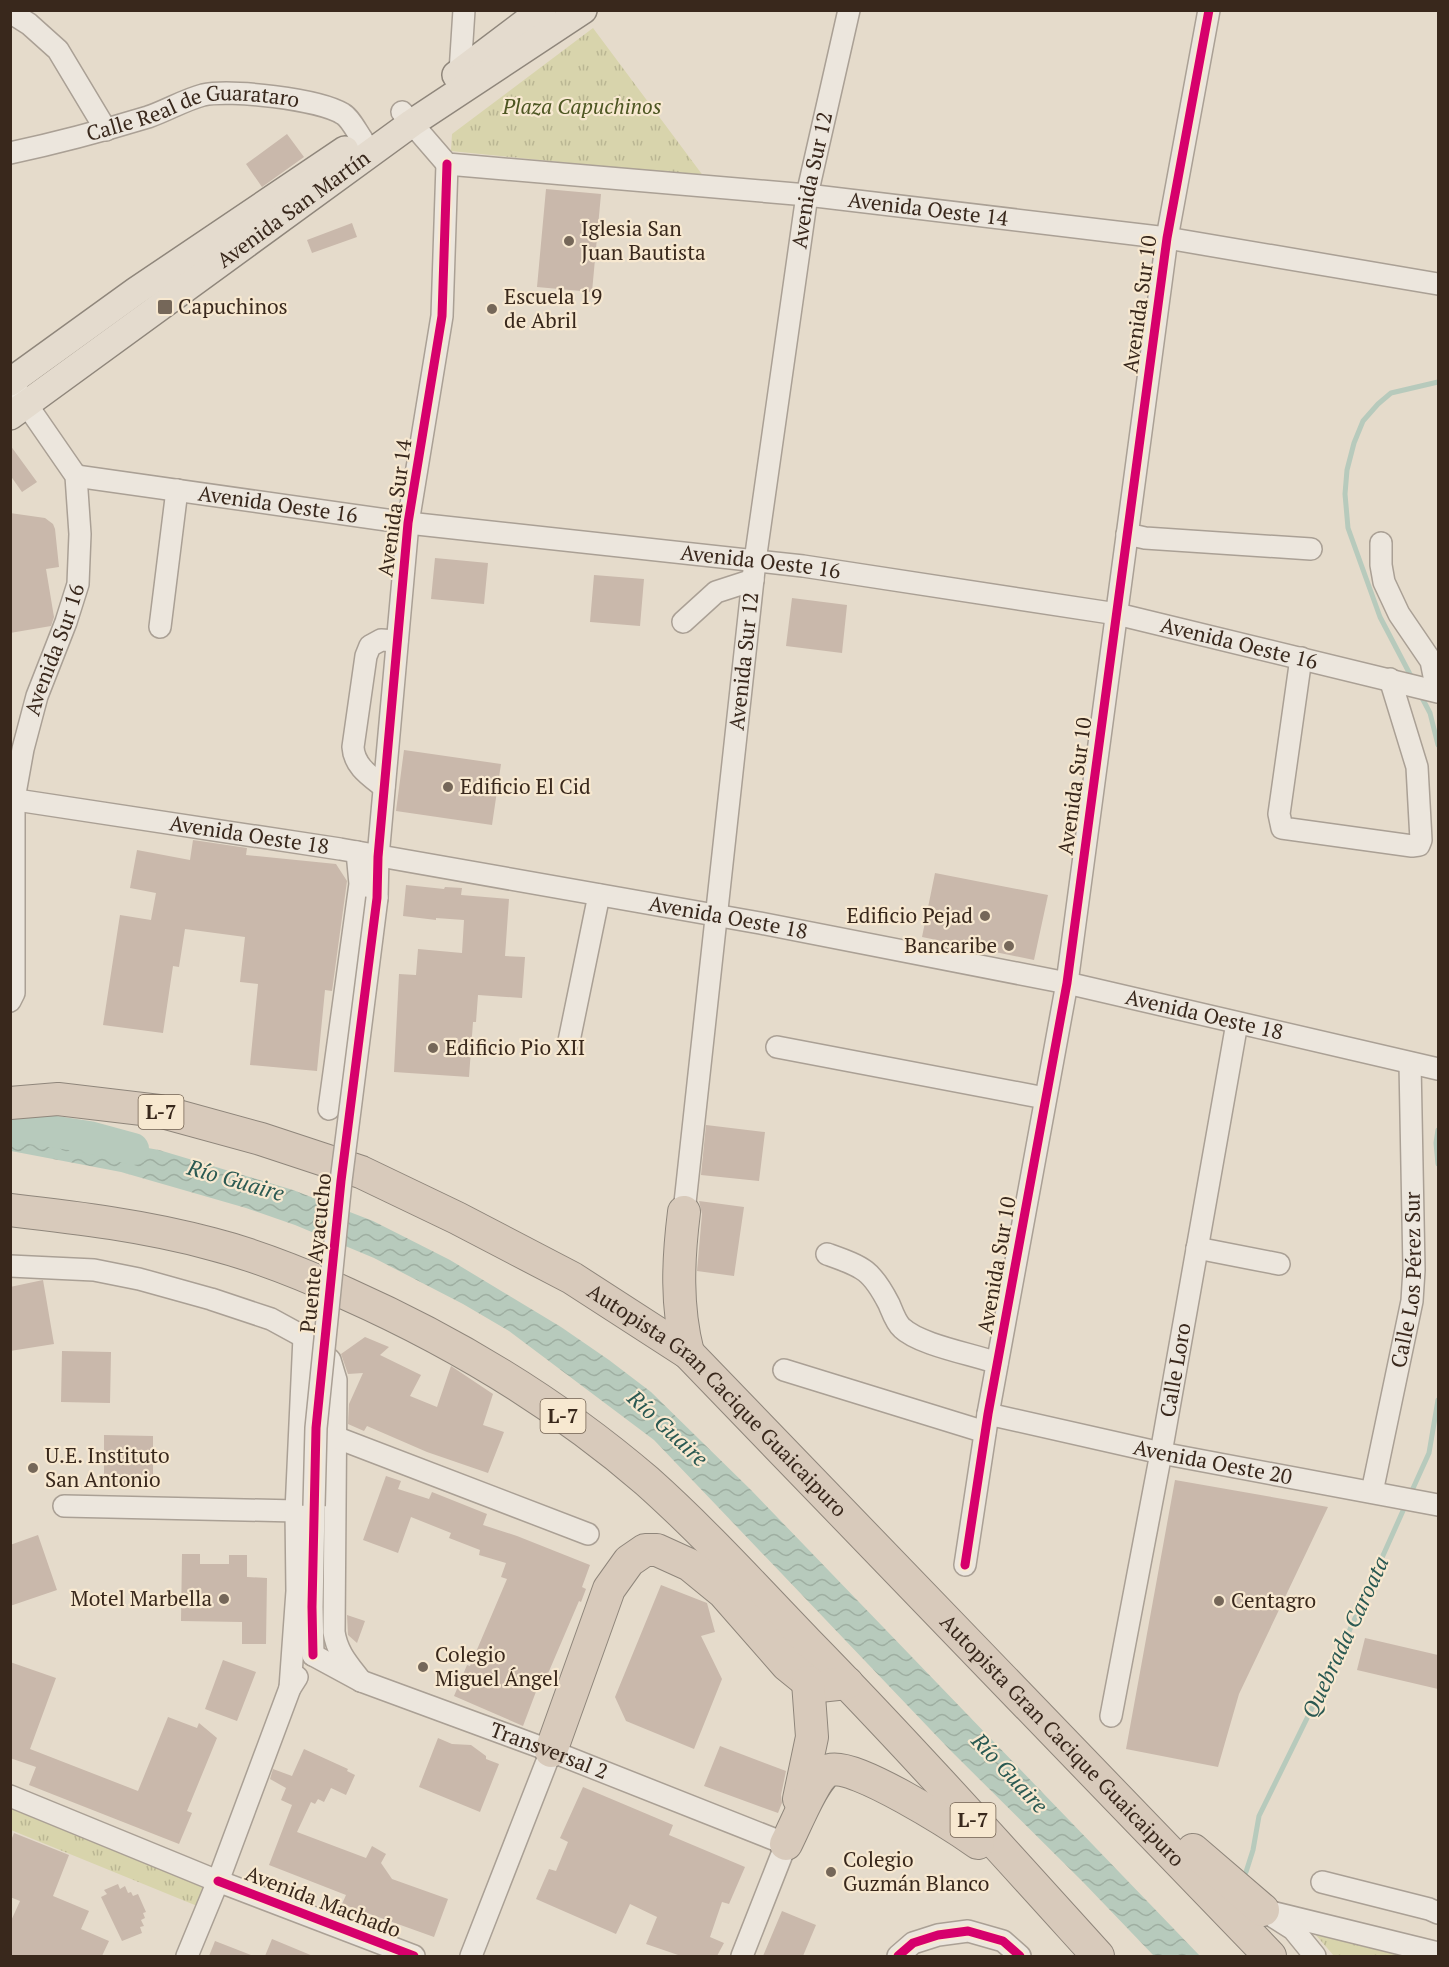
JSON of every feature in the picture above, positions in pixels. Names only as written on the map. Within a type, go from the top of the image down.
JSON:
[{"type":"highway","points":[[10,1085],[58,1099]]},
{"type":"highway","name":"Autopista Gran Cacique Guaicaipuro","points":[[10,1102],[58,1099],[159,1111],[209,1123],[361,1172],[457,1218],[572,1278],[688,1353],[1270,1956]]},
{"type":"highway","name":"L-7","points":[[10,1210],[125,1224],[213,1244],[266,1260],[429,1332],[488,1365],[569,1421],[645,1480],[740,1570],[1098,1956]]},
{"type":"highway","points":[[684,1212],[679,1250],[679,1286],[681,1327],[688,1353]]},
{"type":"highway","points":[[551,1751],[609,1589],[629,1561],[645,1550],[657,1550],[690,1564],[723,1592],[787,1665],[808,1682],[819,1686],[847,1683]]},
{"type":"highway","points":[[786,1844],[804,1784],[812,1737],[808,1682]]},
{"type":"highway","points":[[786,1844],[818,1780],[831,1770],[840,1769],[885,1787],[950,1823],[1018,1868]]},
{"type":"highway","points":[[1117,1796],[1192,1849],[1263,1910]]},
{"type":"main road","name":"Avenida San Martín","points":[[19,410],[407,118],[460,72],[542,10]]},
{"type":"main road","name":"Avenida San Martín","points":[[10,382],[136,291],[362,139],[407,118],[583,10]]},
{"type":"street","points":[[460,72],[464,10]]},
{"type":"street","name":"Avenida Sur 12","points":[[684,1212],[754,570],[807,195],[849,10]]},
{"type":"street","name":"Avenida Sur 10","points":[[964,1564],[986,1423],[1067,983],[1167,238],[1209,10]]},
{"type":"street","points":[[10,12],[29,24],[58,50],[106,130]]},
{"type":"street","name":"Calle Real de Guarataro","points":[[10,153],[106,130],[204,95],[258,94],[300,101],[344,114],[362,139]]},
{"type":"street","points":[[407,118],[447,164]]},
{"type":"street","name":"Avenida Oeste 14","points":[[447,164],[807,195],[1167,238],[1438,284]]},
{"type":"street","name":"Avenida Sur 14","points":[[378,857],[408,523],[442,316],[447,164]]},
{"type":"street","points":[[10,382],[19,410],[76,476]]},
{"type":"street","name":"Avenida Oeste 16","points":[[76,476],[754,570],[814,568],[1117,614],[1437,691]]},
{"type":"street","name":"Avenida Sur 16","points":[[10,1001],[14,993],[12,799],[36,696],[66,622],[78,584],[80,534],[76,476]]},
{"type":"street","points":[[160,627],[177,490]]},
{"type":"street","points":[[1127,534],[1145,538],[1311,549]]},
{"type":"street","points":[[1381,543],[1384,582],[1399,614],[1431,661],[1437,691]]},
{"type":"street","points":[[683,622],[716,592],[754,570]]},
{"type":"street","points":[[384,787],[358,764],[353,755],[353,747],[366,656],[370,646],[381,640],[397,641]]},
{"type":"street","points":[[1301,658],[1279,814],[1282,828],[1412,846],[1419,845],[1421,840],[1417,767],[1392,680]]},
{"type":"street","name":"Avenida Oeste 18","points":[[12,799],[357,852],[717,915],[1067,983],[1435,1068]]},
{"type":"street","points":[[329,1109],[360,884],[357,852]]},
{"type":"street","name":"Puente Ayacucho","points":[[313,1655],[305,1509],[316,1428],[336,1228],[377,898],[378,857]]},
{"type":"street","points":[[569,1041],[599,895]]},
{"type":"street","name":"Calle Loro","points":[[1111,1716],[1161,1453],[1237,1023]]},
{"type":"street","points":[[777,1047],[1045,1098]]},
{"type":"street","name":"Calle Los Pérez Sur","points":[[1372,1492],[1412,1301],[1414,1270],[1410,1063]]},
{"type":"street","points":[[1197,1248],[1279,1264]]},
{"type":"street","points":[[827,1254],[857,1265],[870,1273],[878,1283],[900,1328],[917,1338],[997,1363]]},
{"type":"street","points":[[10,1266],[94,1270],[139,1279],[211,1299],[271,1319],[304,1337],[330,1360],[336,1380],[336,1644],[340,1654],[361,1681]]},
{"type":"street","points":[[290,1688],[305,1509],[300,1429],[304,1337]]},
{"type":"street","name":"Avenida Oeste 20","points":[[784,1370],[986,1423],[1434,1504]]},
{"type":"street","points":[[300,1429],[335,1437],[588,1534]]},
{"type":"street","points":[[64,1506],[305,1509]]},
{"type":"street","points":[[187,1956],[218,1881],[290,1688],[313,1655]]},
{"type":"street","name":"Transversal 2","points":[[313,1655],[361,1681],[551,1751],[786,1844]]},
{"type":"street","points":[[471,1956],[551,1751]]},
{"type":"street","name":"Avenida Machado","points":[[10,1796],[218,1881],[414,1956]]},
{"type":"street","points":[[742,1956],[786,1844]]},
{"type":"street","points":[[1322,1882],[1429,1908],[1438,1913]]},
{"type":"street","points":[[1263,1910],[1438,1953]]},
{"type":"street","points":[[1263,1910],[1293,1929],[1315,1956]]},
{"type":"street","points":[[898,1956],[913,1943],[938,1935],[968,1931],[1003,1941],[1020,1956]]},
{"type":"green space","name":"Plaza Capuchinos","points":[[593,28],[704,177],[451,151],[452,134]]},
{"type":"green space","points":[[10,1796],[218,1881],[207,1910],[11,1830]]},
{"type":"green space","points":[[1315,1934],[1409,1956],[1334,1956]]},
{"type":"water","points":[[11,1123],[159,1150],[293,1190],[373,1221],[450,1260],[561,1327],[609,1360],[651,1392],[751,1490],[1200,1956],[1154,1956],[950,1750],[654,1440],[509,1331],[463,1304],[374,1258],[295,1225],[246,1208],[121,1172],[11,1151]]},
{"type":"building","points":[[287,134],[304,157],[262,187],[246,164]]},
{"type":"building","name":"Iglesia San Juan Bautista","points":[[546,189],[601,194],[592,292],[537,287]]},
{"type":"building","points":[[352,223],[357,237],[312,253],[307,240]]},
{"type":"building","points":[[10,445],[37,482],[22,492],[10,475]]},
{"type":"building","points":[[10,513],[45,518],[53,524],[55,529],[59,567],[46,569],[54,617],[51,626],[10,633]]},
{"type":"building","points":[[435,558],[488,563],[484,604],[431,599]]},
{"type":"building","points":[[594,575],[644,579],[640,626],[590,622]]},
{"type":"building","points":[[792,598],[847,605],[842,653],[786,646]]},
{"type":"building","name":"Edificio El Cid","points":[[404,750],[501,764],[492,825],[396,811]]},
{"type":"building","points":[[193,840],[247,848],[246,855],[336,864],[347,881],[332,991],[325,990],[317,1071],[250,1065],[258,984],[240,982],[245,937],[185,929],[179,967],[173,966],[163,1033],[103,1025],[120,915],[151,920],[156,893],[130,888],[137,850],[190,860]]},
{"type":"building","name":"Edificio Pejad","points":[[935,873],[1048,895],[1034,960],[922,937]]},
{"type":"building","points":[[406,885],[444,889],[445,887],[462,888],[461,895],[509,899],[505,956],[525,957],[522,998],[478,995],[476,1022],[473,1022],[469,1077],[394,1072],[399,974],[416,975],[418,949],[462,953],[464,920],[436,918],[436,920],[403,916]]},
{"type":"building","points":[[706,1125],[765,1132],[759,1181],[701,1175]]},
{"type":"building","points":[[699,1201],[744,1207],[734,1276],[697,1271],[702,1214]]},
{"type":"building","points":[[43,1280],[54,1344],[10,1351],[10,1287]]},
{"type":"building","points":[[365,1337],[389,1347],[380,1355],[421,1375],[410,1396],[437,1407],[451,1366],[493,1394],[483,1425],[504,1432],[488,1473],[427,1452],[367,1426],[364,1431],[348,1424],[349,1404],[363,1373],[348,1374],[341,1354]]},
{"type":"building","points":[[62,1351],[111,1352],[110,1403],[61,1402]]},
{"type":"building","points":[[104,1435],[153,1436],[153,1487],[104,1486]]},
{"type":"building","points":[[386,1476],[401,1481],[398,1489],[429,1499],[432,1492],[487,1514],[483,1525],[590,1565],[582,1587],[586,1589],[581,1602],[579,1601],[541,1690],[537,1689],[523,1726],[454,1696],[467,1665],[470,1666],[507,1579],[501,1577],[506,1563],[479,1555],[480,1550],[449,1538],[451,1533],[411,1517],[398,1553],[363,1540]]},
{"type":"building","name":"Centagro","points":[[1175,1480],[1328,1507],[1239,1694],[1218,1767],[1126,1749]]},
{"type":"building","points":[[38,1535],[57,1590],[10,1606],[10,1545]]},
{"type":"building","name":"Motel Marbella","points":[[182,1554],[200,1554],[200,1564],[229,1564],[229,1555],[247,1555],[247,1577],[267,1578],[266,1644],[242,1644],[242,1622],[181,1621]]},
{"type":"building","points":[[661,1585],[707,1603],[715,1632],[701,1636],[722,1679],[694,1749],[626,1721],[615,1697]]},
{"type":"building","points":[[347,1615],[365,1621],[357,1643],[348,1635]]},
{"type":"building","points":[[1365,1638],[1438,1655],[1438,1689],[1357,1670]]},
{"type":"building","points":[[223,1660],[256,1672],[237,1721],[205,1709]]},
{"type":"building","points":[[10,1662],[56,1678],[30,1749],[138,1791],[168,1717],[197,1728],[199,1723],[217,1738],[187,1811],[192,1813],[179,1844],[29,1785],[36,1767],[10,1758]]},
{"type":"building","points":[[438,1738],[452,1744],[471,1745],[486,1756],[486,1759],[499,1764],[480,1812],[419,1787]]},
{"type":"building","points":[[720,1746],[786,1771],[781,1795],[782,1803],[778,1813],[704,1786]]},
{"type":"building","points":[[304,1749],[348,1769],[347,1771],[355,1775],[346,1795],[331,1788],[324,1802],[318,1799],[315,1804],[311,1802],[297,1832],[366,1858],[372,1846],[386,1854],[381,1863],[392,1879],[448,1899],[434,1937],[342,1904],[346,1895],[269,1865],[292,1805],[281,1800],[286,1788],[270,1779],[273,1769],[292,1776]]},
{"type":"building","points":[[583,1787],[673,1825],[669,1835],[745,1867],[729,1904],[722,1902],[710,1937],[724,1943],[717,1956],[681,1956],[646,1944],[657,1917],[630,1904],[616,1934],[536,1899],[549,1869],[556,1871],[568,1842],[560,1838]]},
{"type":"building","points":[[14,1833],[69,1855],[53,1896],[89,1911],[81,1929],[109,1941],[102,1956],[10,1956],[10,1923],[20,1901],[10,1897],[10,1843]]},
{"type":"building","points":[[118,1884],[120,1889],[125,1886],[128,1893],[131,1892],[133,1896],[138,1894],[146,1912],[143,1913],[145,1918],[141,1920],[144,1926],[140,1927],[142,1933],[122,1941],[101,1897],[107,1894],[104,1890]]},
{"type":"building","points":[[782,1911],[816,1925],[803,1956],[763,1956]]},
{"type":"building","points":[[272,1939],[313,1956],[265,1956]]},
{"type":"building","points":[[215,1941],[251,1955],[251,1956],[209,1956]]},
{"type":"waterway","name":"Quebrada Caroata","points":[[1413,680],[1380,617],[1348,528],[1345,494],[1347,470],[1363,421],[1378,404],[1391,393],[1438,382]]},
{"type":"waterway","name":"Quebrada Caroata","points":[[1420,694],[1430,713],[1438,745]]},
{"type":"waterway","name":"Río Guaire","points":[[10,1125],[89,1137],[133,1149]]},
{"type":"waterway","name":"Quebrada Caroata","points":[[1438,1130],[1436,1143],[1438,1164]]},
{"type":"waterway","name":"Quebrada Caroata","points":[[1410,1495],[1429,1453],[1438,1400]]},
{"type":"waterway","name":"Quebrada Caroata","points":[[1246,1872],[1253,1850],[1259,1816],[1343,1645],[1406,1504]]},
{"type":"cycle path","points":[[965,1565],[988,1414],[1067,983],[1167,238],[1209,10]]},
{"type":"cycle path","points":[[313,1655],[316,1428],[341,1181],[377,898],[378,857],[408,523],[442,316],[447,164]]},
{"type":"cycle path","points":[[218,1881],[414,1956]]},
{"type":"cycle path","points":[[898,1956],[913,1943],[938,1935],[968,1931],[1003,1941],[1020,1956]]},
{"type":"place","name":"Iglesia San Juan Bautista","points":[[569,241]]},
{"type":"place","name":"Capuchinos","points":[[165,307]]},
{"type":"place","name":"Escuela 19 de Abril","points":[[492,309]]},
{"type":"place","name":"Edificio El Cid","points":[[448,787]]},
{"type":"place","name":"Edificio Pejad","points":[[985,916]]},
{"type":"place","name":"Bancaribe","points":[[1009,946]]},
{"type":"place","name":"Edificio Pio XII","points":[[433,1048]]},
{"type":"place","name":"U.E. Instituto San Antonio","points":[[33,1468]]},
{"type":"place","name":"Motel Marbella","points":[[224,1599]]},
{"type":"place","name":"Centagro","points":[[1219,1601]]},
{"type":"place","name":"Colegio Miguel Ángel","points":[[423,1667]]},
{"type":"place","name":"Colegio Guzmán Blanco","points":[[831,1872]]}]
